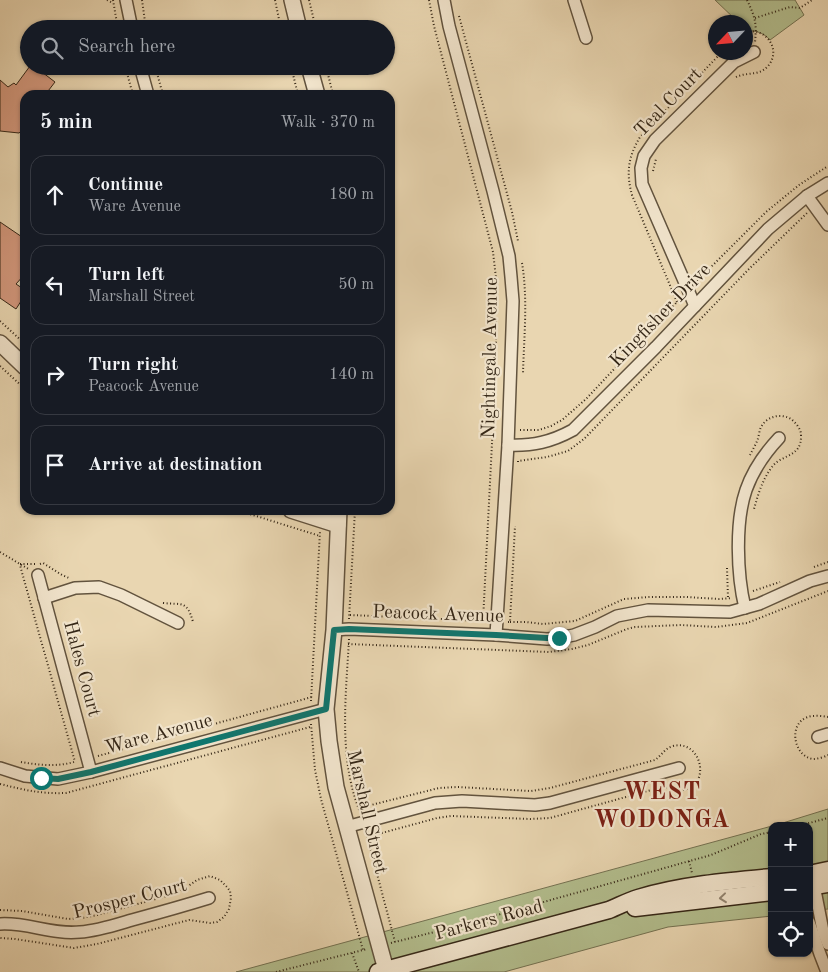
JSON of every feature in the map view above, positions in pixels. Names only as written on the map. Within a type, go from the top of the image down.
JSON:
[{"type":"main road","points":[[814,881],[828,870]]},
{"type":"main road","name":"Parkers Road","points":[[610,910],[637,898],[669,890],[768,877]]},
{"type":"main road","name":"Parkers Road","points":[[382,971],[610,910],[768,892]]},
{"type":"street","points":[[126,0],[130,20]]},
{"type":"street","points":[[292,0],[297,20]]},
{"type":"street","name":"Nightingale Avenue","points":[[444,0],[449,26],[509,256],[512,301],[513,445],[496,635]]},
{"type":"street","points":[[575,0],[586,38]]},
{"type":"street","name":"Teal Court","points":[[695,306],[642,184],[641,168],[644,156],[655,140],[734,62],[754,52]]},
{"type":"street","points":[[142,75],[147,90]]},
{"type":"street","points":[[311,75],[316,90]]},
{"type":"street","name":"Kingfisher Drive","points":[[513,445],[541,443],[558,438],[574,430],[768,228],[807,196],[828,183]]},
{"type":"street","points":[[807,196],[828,225]]},
{"type":"street","points":[[2,348],[20,363]]},
{"type":"street","points":[[745,608],[741,594],[739,519],[746,490],[756,469],[766,453],[779,438]]},
{"type":"street","points":[[325,515],[338,517]]},
{"type":"street","name":"Marshall Street","points":[[338,517],[342,629],[326,709],[329,741],[336,787],[379,946],[382,971]]},
{"type":"street","name":"Hales Court","points":[[38,575],[91,772]]},
{"type":"street","name":"Peacock Avenue","points":[[342,629],[559,638],[574,635],[617,616],[648,610],[730,612],[759,604],[810,581],[828,576]]},
{"type":"street","points":[[44,598],[75,588],[99,587],[121,595],[178,623]]},
{"type":"street","name":"Ware Avenue","points":[[0,768],[25,776],[58,779],[91,772],[326,709]]},
{"type":"street","points":[[346,827],[449,801],[535,805],[550,803],[679,768]]},
{"type":"street","points":[[814,881],[828,944]]},
{"type":"street","name":"Prosper Court","points":[[0,924],[27,925],[60,932],[81,932],[102,929],[209,898]]},
{"type":"street","points":[[813,934],[827,972]]},
{"type":"path","points":[[107,0],[113,1],[116,20]]},
{"type":"path","points":[[142,0],[145,20]]},
{"type":"path","points":[[275,0],[279,20]]},
{"type":"path","points":[[309,0],[314,20]]},
{"type":"path","points":[[429,0],[434,26],[493,252],[496,278],[496,364],[484,620]]},
{"type":"path","points":[[747,0],[755,18],[754,52]]},
{"type":"path","points":[[755,18],[790,7],[800,8],[812,0]]},
{"type":"path","points":[[732,79],[742,74],[760,73],[769,66],[773,57],[770,42],[764,34],[756,32]]},
{"type":"path","points":[[677,302],[632,195],[628,179],[630,160],[634,146],[646,130],[714,60]]},
{"type":"path","points":[[127,75],[132,90]]},
{"type":"path","points":[[157,75],[162,90]]},
{"type":"path","points":[[294,75],[297,90]]},
{"type":"path","points":[[328,75],[332,90]]},
{"type":"path","points":[[652,174],[657,158]]},
{"type":"path","points":[[513,445],[520,430],[538,430],[551,426],[562,420],[586,399],[677,302],[684,301],[688,292],[696,283],[766,212],[799,185],[828,166]]},
{"type":"path","points":[[518,470],[518,460],[547,457],[568,450],[584,439],[749,269],[815,206]]},
{"type":"path","points":[[0,321],[20,339]]},
{"type":"path","points":[[0,366],[20,384]]},
{"type":"path","points":[[253,515],[320,536]]},
{"type":"path","points":[[355,515],[350,615],[342,629],[345,732],[353,788],[396,942]]},
{"type":"path","points":[[350,615],[510,622],[515,526]]},
{"type":"path","points":[[0,552],[38,575]]},
{"type":"path","points":[[20,564],[43,564],[67,578],[72,577]]},
{"type":"path","points":[[20,564],[75,762]]},
{"type":"path","points":[[156,602],[181,604],[188,608],[193,622]]},
{"type":"path","points":[[18,762],[44,765],[68,764],[312,697]]},
{"type":"path","points":[[813,822],[828,818]]},
{"type":"path","points":[[276,972],[458,926],[711,855],[768,833]]},
{"type":"path","points":[[352,952],[359,972]]},
{"type":"green space","points":[[715,0],[795,0],[804,15],[770,40],[760,32],[753,31],[753,15],[731,15]]},
{"type":"green space","points":[[828,809],[828,909],[813,911],[813,822],[786,822]]},
{"type":"green space","points":[[768,827],[768,916],[668,927],[504,972],[236,972]]},
{"type":"building","points":[[23,75],[46,75],[55,82],[49,90],[20,90],[20,132],[0,131],[0,80],[8,87],[14,83],[16,85]]},
{"type":"building","points":[[0,222],[20,236],[20,280],[16,284],[20,287],[20,303],[16,309],[0,298]]},
{"type":"district","name":"WEST WODONGA","points":[[662,807]]},
{"type":"route","points":[[41,778],[58,779],[91,772],[326,709],[334,630],[349,629],[559,638]]}]
